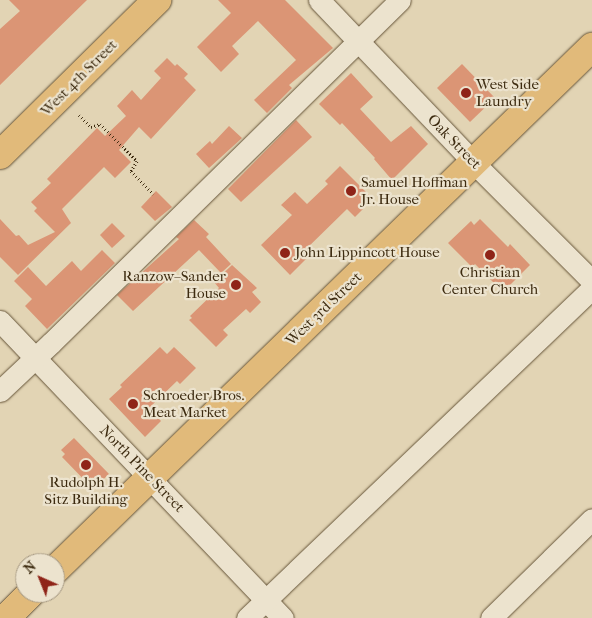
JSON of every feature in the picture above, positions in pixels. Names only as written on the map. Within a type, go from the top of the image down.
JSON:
[{"type":"main road","name":"West 4th Street","points":[[0,155],[157,0]]},
{"type":"main road","name":"West 3rd Street","points":[[65,560],[592,47]]},
{"type":"main road","points":[[6,618],[21,603]]},
{"type":"street","name":"Oak Street","points":[[319,0],[474,163],[592,281]]},
{"type":"street","points":[[0,391],[400,0]]},
{"type":"street","points":[[247,618],[592,288]]},
{"type":"street","name":"North Pine Street","points":[[0,321],[283,618]]},
{"type":"street","points":[[491,618],[592,519]]},
{"type":"path","points":[[79,115],[91,127],[100,124],[137,161],[131,170],[153,194]]},
{"type":"building","points":[[9,0],[87,0],[0,85],[0,29],[20,11]]},
{"type":"building","points":[[218,0],[285,0],[333,48],[289,85],[292,88],[267,113],[254,100],[296,60],[258,21],[232,46],[239,54],[221,72],[197,47],[231,13]]},
{"type":"building","points":[[167,58],[175,66],[177,64],[188,74],[184,78],[196,90],[151,139],[139,127],[119,150],[131,162],[115,178],[104,167],[62,209],[71,223],[18,275],[0,257],[0,219],[16,236],[19,235],[28,245],[55,232],[34,211],[37,208],[31,202],[51,183],[47,179],[97,128],[105,136],[126,116],[117,106],[132,90],[141,100],[161,78],[154,71]]},
{"type":"building","name":"West Side Laundry","points":[[462,64],[495,98],[470,122],[437,88]]},
{"type":"building","points":[[351,73],[373,97],[360,109],[391,142],[411,126],[428,144],[392,180],[375,158],[342,123],[340,125],[319,104]]},
{"type":"building","points":[[296,120],[312,137],[241,202],[228,189]]},
{"type":"building","points":[[229,126],[242,138],[209,168],[196,154],[210,141],[212,144]]},
{"type":"building","points":[[340,166],[373,199],[355,217],[347,209],[301,254],[306,259],[290,275],[261,245],[292,215],[281,205],[295,192],[307,204],[328,184],[325,181]]},
{"type":"building","points":[[156,191],[172,207],[155,221],[141,207]]},
{"type":"building","name":"Christian Center Church","points":[[480,219],[508,247],[510,244],[530,265],[503,292],[475,264],[472,267],[448,243],[471,221],[474,225]]},
{"type":"building","points":[[194,220],[209,234],[206,237],[231,264],[221,273],[199,250],[133,311],[117,295],[179,239],[176,237]]},
{"type":"building","points":[[112,223],[125,236],[112,248],[100,235]]},
{"type":"building","points":[[102,250],[115,263],[47,329],[25,306],[32,299],[14,281],[28,267],[46,286],[72,261],[81,271]]},
{"type":"building","points":[[232,265],[257,288],[252,292],[261,302],[250,313],[246,309],[223,330],[228,335],[216,347],[189,320],[192,318],[190,316],[219,288],[214,282]]},
{"type":"building","name":"Schroeder Bros. Meat Market","points":[[160,347],[167,354],[174,347],[196,368],[180,384],[177,381],[149,408],[161,421],[145,437],[109,399],[122,387],[120,385]]},
{"type":"building","name":"Rudolph H. Sitz Building","points":[[74,438],[109,474],[93,489],[62,457],[65,454],[61,450]]},
{"type":"place","name":"West Side Laundry","points":[[466,93]]},
{"type":"place","name":"Samuel Hoffman Jr. House","points":[[351,191]]},
{"type":"place","name":"John Lippincott House","points":[[285,253]]},
{"type":"place","name":"Christian Center Church","points":[[490,255]]},
{"type":"place","name":"Ranzow–Sander House","points":[[236,285]]},
{"type":"place","name":"Schroeder Bros. Meat Market","points":[[133,404]]},
{"type":"place","name":"Rudolph H. Sitz Building","points":[[86,465]]}]
